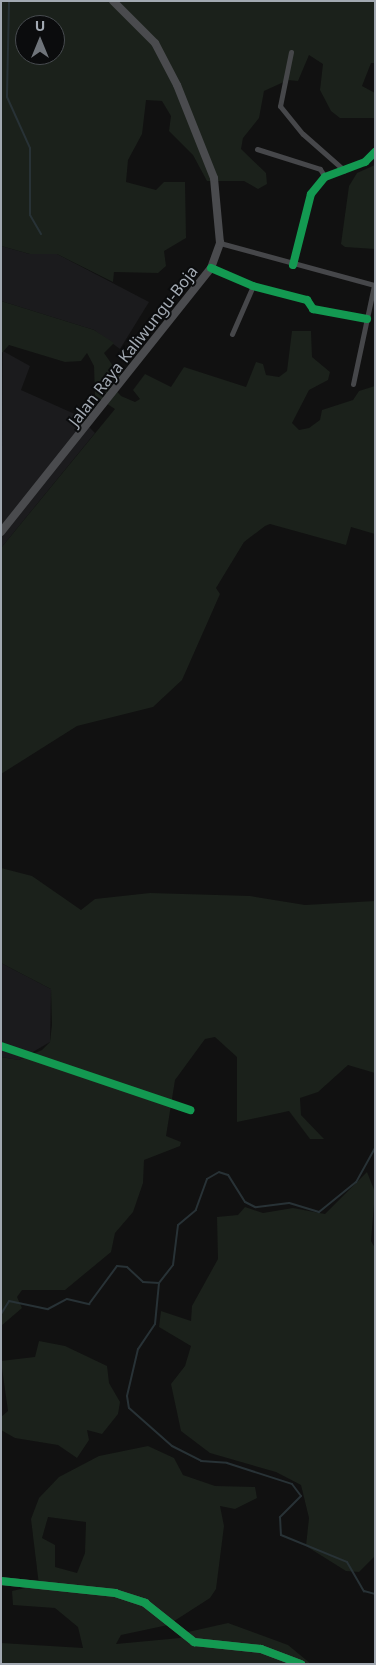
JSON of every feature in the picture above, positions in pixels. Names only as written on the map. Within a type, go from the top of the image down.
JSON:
[{"type":"main road","name":"Jalan Raya Kaliwungu-Boja","points":[[1,532],[211,268],[220,243],[214,178],[177,85],[155,43],[113,1]]},
{"type":"main road","points":[[1,1581],[115,1593],[145,1603],[194,1642],[261,1649],[301,1664]]},
{"type":"street","points":[[290,52],[280,106],[303,134],[344,170]]},
{"type":"street","points":[[257,149],[320,169],[325,177]]},
{"type":"street","points":[[293,266],[311,194],[325,177],[365,162],[375,152]]},
{"type":"street","points":[[220,243],[293,266],[374,285],[353,384]]},
{"type":"street","points":[[211,268],[253,286],[307,300],[313,309],[367,318]]},
{"type":"street","points":[[232,334],[253,286]]},
{"type":"street","points":[[1,1046],[190,1110]]},
{"type":"shaded area","points":[[1,1],[375,1],[375,63],[371,63],[362,86],[375,93],[375,118],[340,118],[331,111],[320,90],[323,64],[309,55],[298,81],[288,80],[264,91],[259,118],[243,138],[241,149],[266,173],[267,184],[258,189],[244,181],[207,181],[193,155],[169,131],[171,116],[162,101],[146,100],[142,134],[128,160],[126,182],[156,190],[164,182],[185,182],[186,238],[164,251],[166,266],[158,273],[114,272],[113,282],[57,254],[30,254],[1,246]]},
{"type":"shaded area","points":[[375,165],[375,249],[345,247],[341,244],[349,186],[357,173]]},
{"type":"shaded area","points":[[1,246],[30,254],[57,254],[149,302],[120,349],[94,330],[1,301]]},
{"type":"shaded area","points":[[1,301],[94,330],[114,343],[104,353],[120,376],[114,388],[121,396],[135,402],[140,399],[133,390],[145,374],[171,387],[184,367],[246,387],[256,362],[263,364],[266,375],[279,377],[287,371],[292,331],[311,331],[312,357],[330,372],[328,380],[309,390],[292,423],[299,430],[309,428],[320,420],[322,410],[353,400],[359,391],[375,386],[375,534],[351,527],[346,545],[270,524],[265,526],[244,542],[216,588],[220,594],[182,680],[153,707],[77,726],[1,774],[1,548],[115,409],[95,396],[94,366],[87,353],[81,361],[65,362],[9,345],[1,354]]},
{"type":"shaded area","points":[[3,351],[30,366],[21,390],[77,415],[95,433],[1,548]]},
{"type":"shaded area","points":[[1,868],[32,876],[81,910],[95,899],[150,893],[250,896],[305,905],[375,901],[375,1073],[348,1065],[318,1092],[300,1098],[301,1115],[324,1139],[310,1139],[289,1111],[237,1122],[237,1057],[215,1037],[205,1039],[175,1080],[166,1136],[181,1142],[180,1146],[144,1160],[143,1183],[133,1212],[115,1233],[111,1252],[65,1290],[22,1290],[17,1297],[22,1308],[1,1326],[1,1057],[19,1060],[42,1050],[50,1042],[52,1025],[51,989],[1,963]]},
{"type":"shaded area","points":[[1,963],[51,989],[50,1042],[19,1060],[1,1057]]},
{"type":"shaded area","points":[[367,1172],[375,1192],[371,1241],[375,1248],[375,1556],[359,1572],[346,1571],[306,1546],[309,1518],[301,1485],[276,1472],[210,1453],[181,1431],[171,1384],[185,1366],[191,1346],[159,1327],[161,1311],[191,1321],[192,1306],[218,1259],[217,1217],[238,1215],[245,1207],[263,1213],[293,1208],[325,1214]]},
{"type":"shaded area","points":[[39,1341],[65,1346],[107,1366],[109,1383],[120,1402],[118,1414],[102,1434],[87,1430],[89,1440],[77,1458],[58,1445],[15,1438],[1,1430],[1,1417],[8,1411],[1,1361],[35,1357]]},
{"type":"shaded area","points":[[148,1446],[174,1458],[183,1475],[215,1486],[255,1487],[257,1498],[235,1509],[220,1506],[224,1526],[216,1589],[210,1598],[168,1625],[121,1635],[116,1644],[180,1638],[188,1632],[228,1623],[288,1645],[311,1664],[1,1664],[1,1643],[83,1648],[78,1627],[55,1608],[13,1605],[12,1591],[39,1585],[31,1519],[39,1498],[59,1477],[99,1456]],"holes":[[[48,1517],[86,1522],[85,1553],[77,1573],[55,1567],[55,1545],[42,1538]]]},
{"type":"waterway","points":[[9,1],[7,97],[30,148],[30,215],[41,234]]},
{"type":"waterway","points":[[375,1148],[356,1182],[319,1212],[289,1203],[255,1207],[245,1202],[228,1175],[219,1172],[207,1179],[196,1210],[178,1225],[173,1265],[159,1283],[155,1324],[138,1349],[127,1396],[129,1408],[172,1446],[201,1461],[227,1463],[292,1484],[301,1496],[280,1517],[281,1535],[347,1562],[364,1591],[375,1594]]},
{"type":"waterway","points":[[1,1314],[9,1301],[48,1309],[67,1299],[89,1304],[117,1266],[127,1267],[143,1282],[159,1283]]},
{"type":"cycle path","points":[[293,265],[311,194],[325,177],[365,162],[375,152]]},
{"type":"cycle path","points":[[211,268],[253,286],[307,300],[313,309],[367,319]]},
{"type":"cycle path","points":[[1,1046],[190,1110]]},
{"type":"cycle path","points":[[1,1581],[115,1593],[145,1603],[194,1642],[261,1649],[301,1664]]}]
